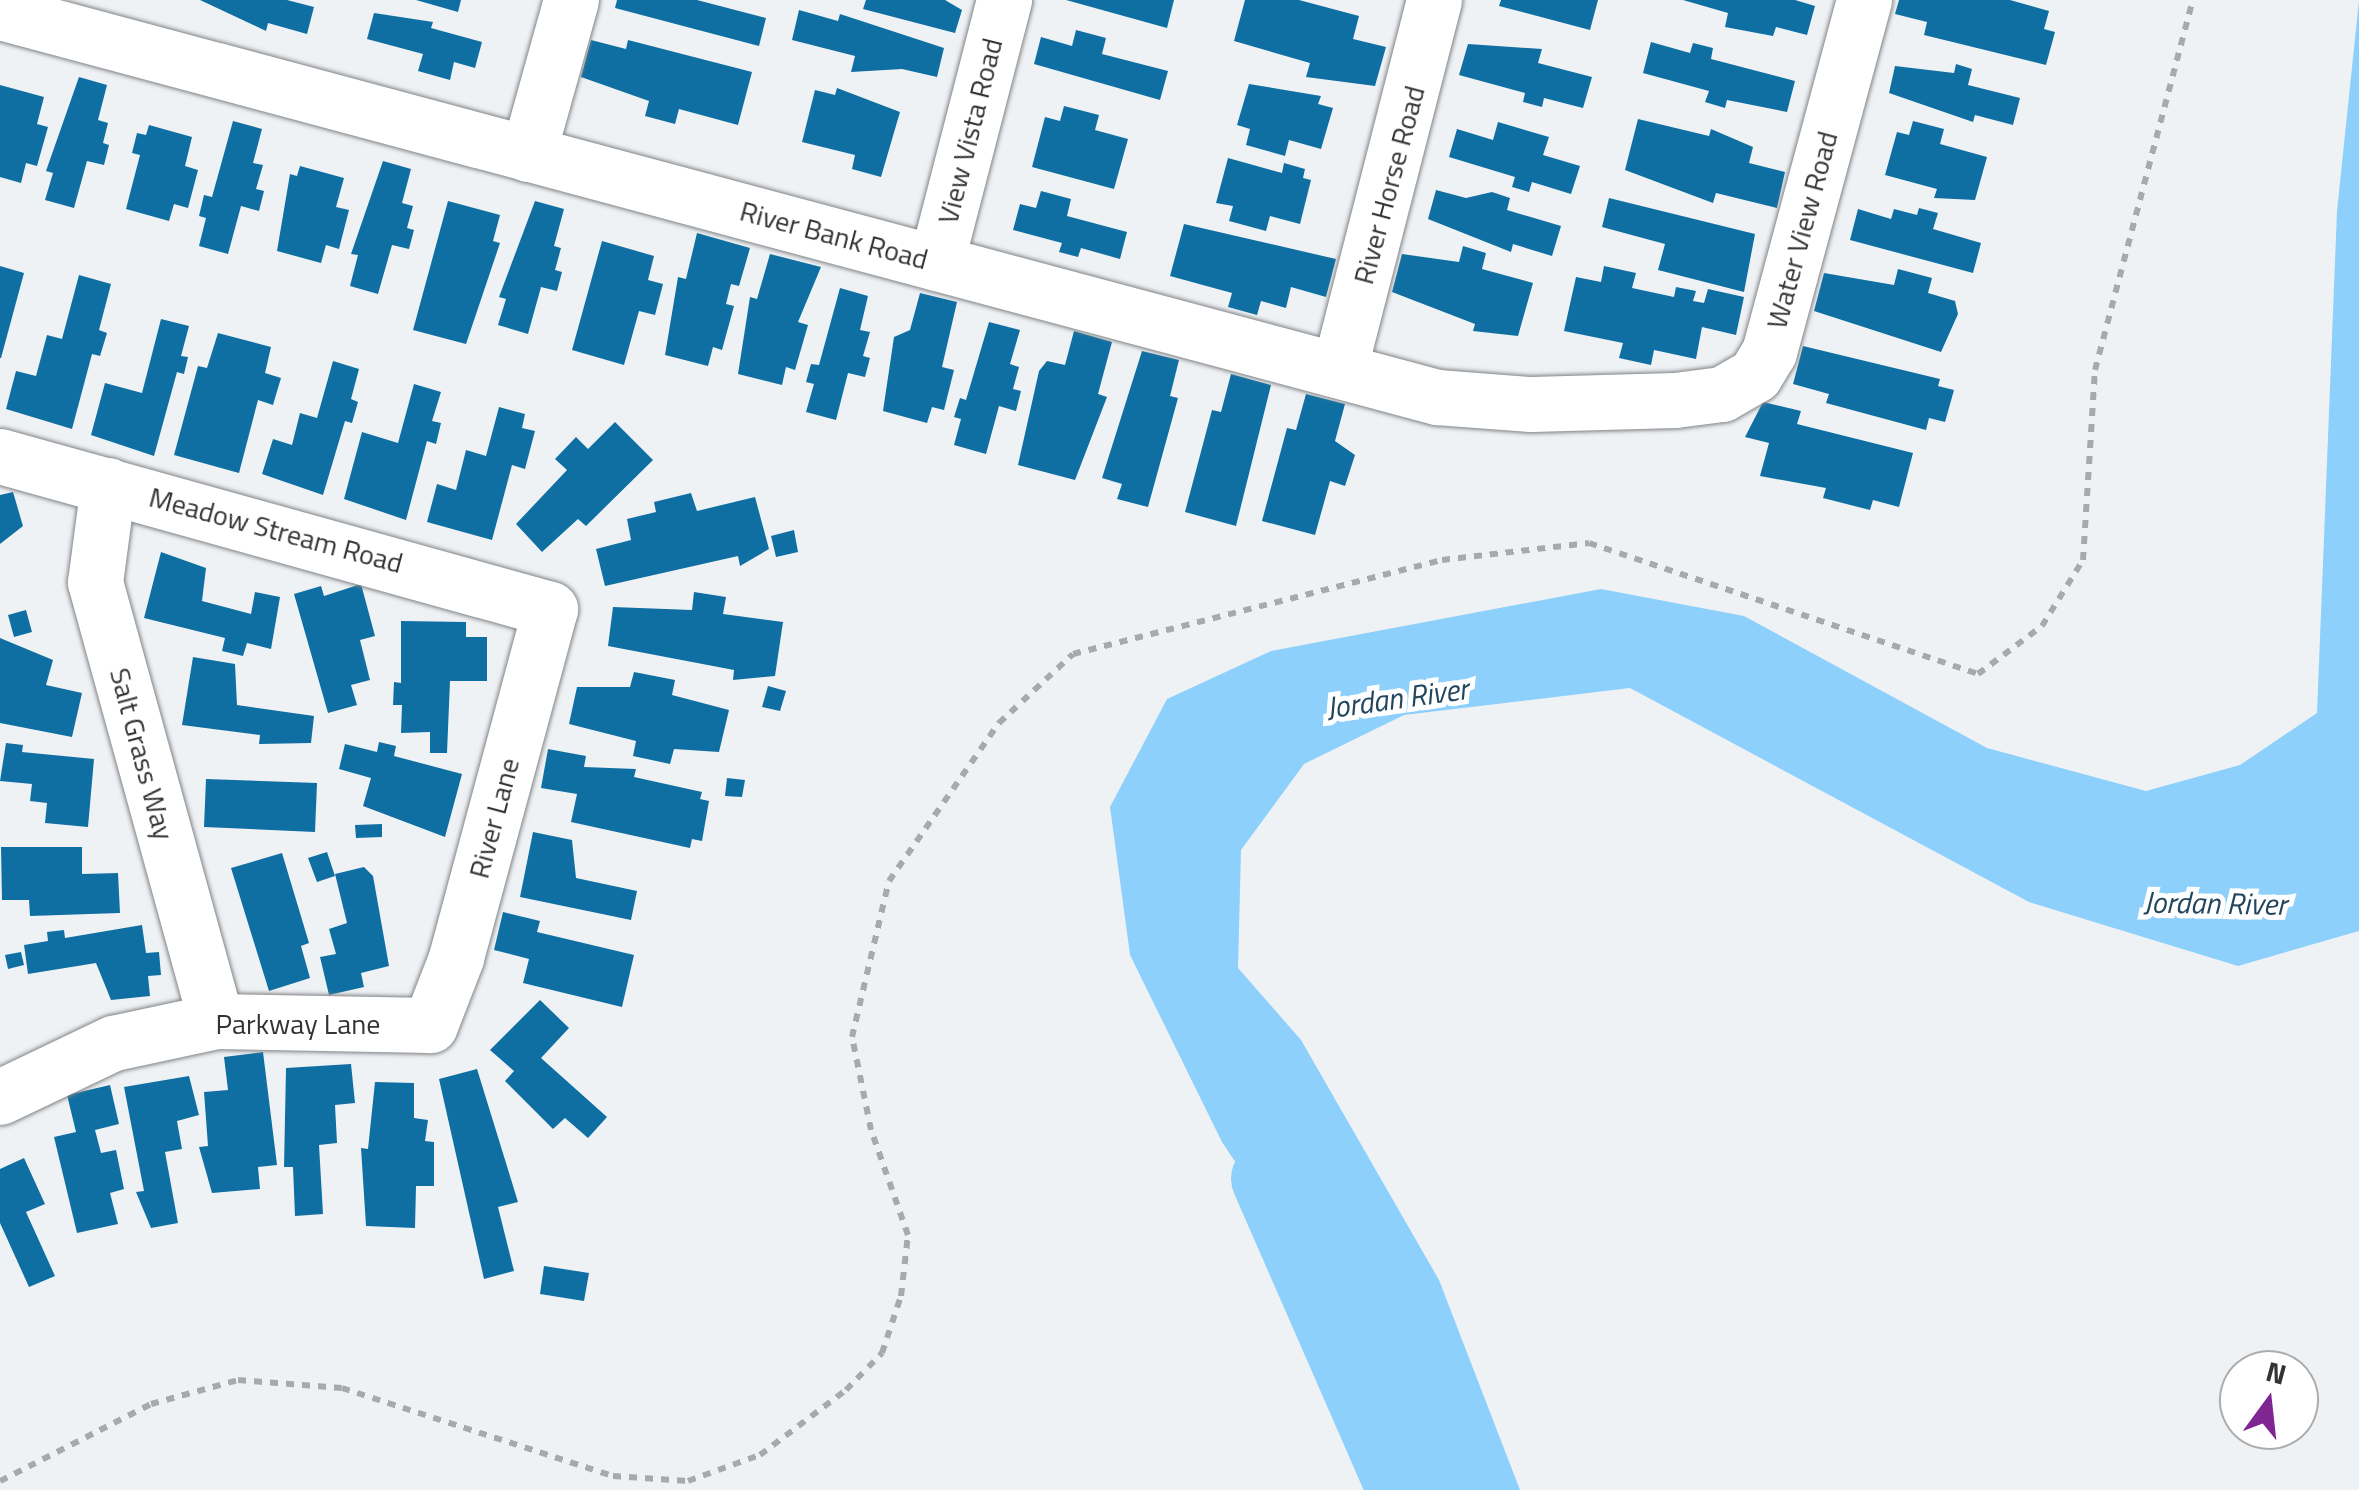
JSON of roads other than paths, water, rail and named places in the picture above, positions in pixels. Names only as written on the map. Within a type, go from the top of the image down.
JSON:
[{"type":"street","points":[[528,154],[572,0]]},
{"type":"street","name":"View Vista Road","points":[[936,263],[1004,0]]},
{"type":"street","name":"River Horse Road","points":[[1340,370],[1434,0]]},
{"type":"street","name":"Water View Road","points":[[1675,400],[1740,385],[1769,352],[1864,0]]},
{"type":"street","name":"River Bank Road","points":[[0,12],[130,23],[528,154],[1340,370],[1488,404],[1675,400]]},
{"type":"street","name":"Meadow Stream Road","points":[[0,456],[550,608]]},
{"type":"street","name":"Salt Grass Way","points":[[108,485],[95,582],[216,1021]]},
{"type":"street","name":"River Lane","points":[[430,1025],[456,958],[550,608]]},
{"type":"street","name":"Parkway Lane","points":[[0,1097],[113,1044],[216,1021],[430,1025]]},
{"type":"water","points":[[2359,0],[2359,931],[2238,966],[2029,902],[1630,688],[1404,715],[1304,764],[1241,850],[1238,968],[1301,1040],[1439,1280],[1520,1490],[1413,1490],[1313,1278],[1222,1142],[1130,955],[1110,807],[1167,699],[1271,651],[1601,589],[1744,616],[1987,748],[2146,791],[2240,765],[2317,713],[2337,211]]},
{"type":"waterway","name":"Jordan River","points":[[1268,1178],[1404,1490]]}]
